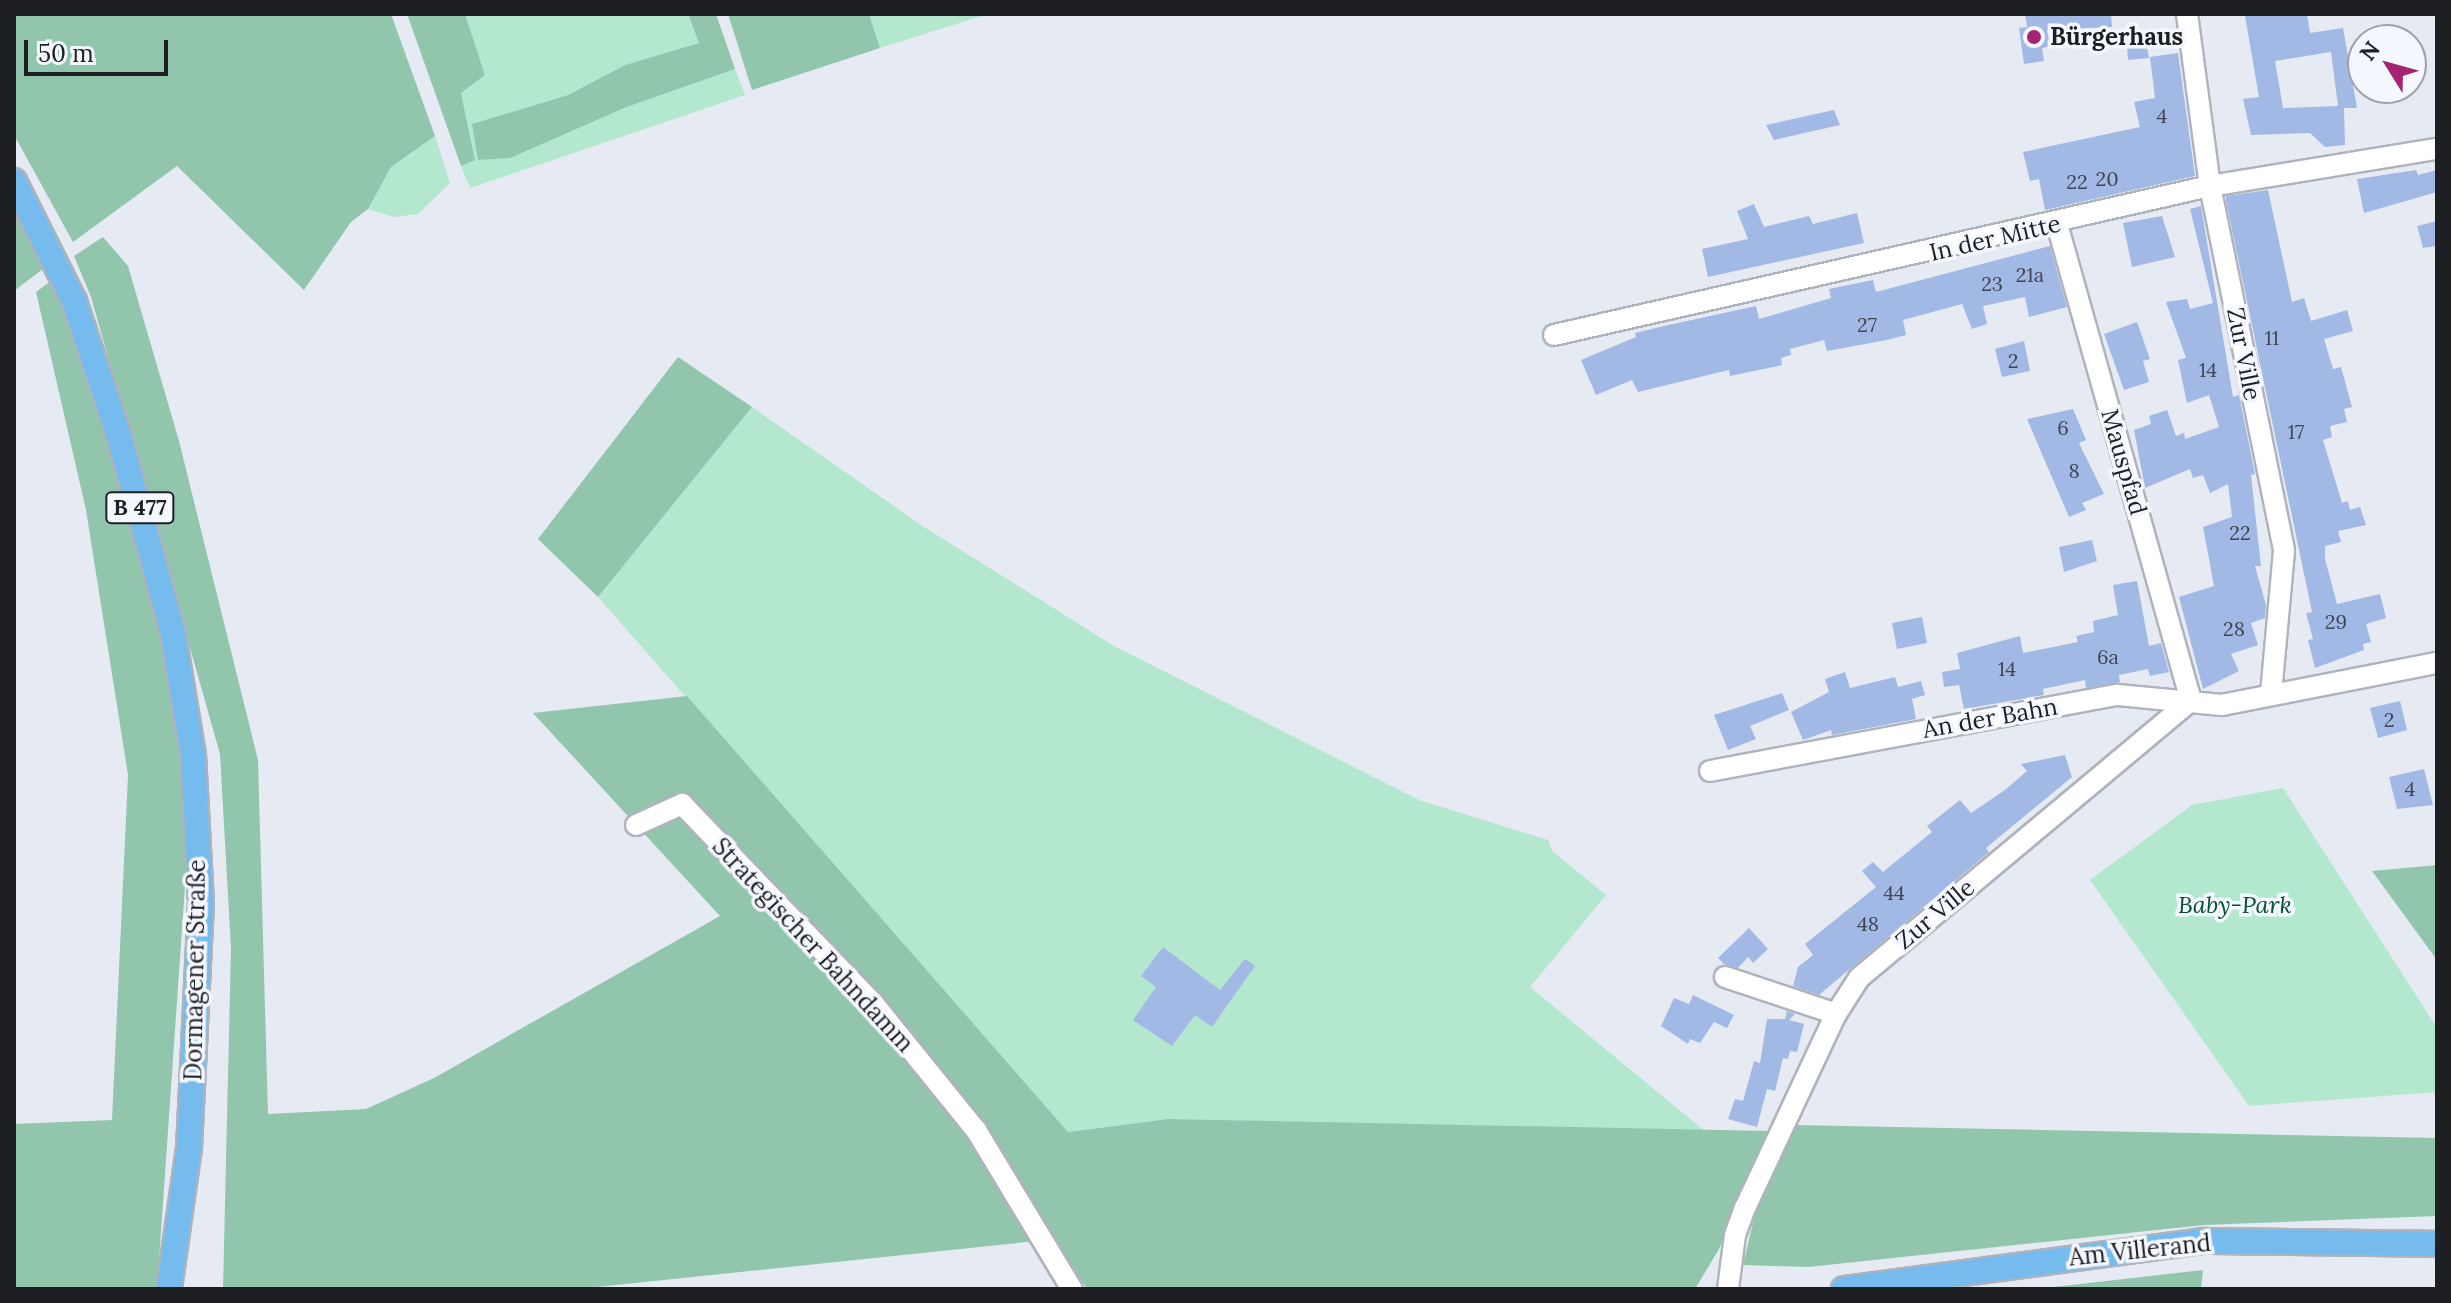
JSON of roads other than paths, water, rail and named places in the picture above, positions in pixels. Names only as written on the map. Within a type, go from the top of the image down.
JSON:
[{"type":"main road","name":"Dormagener Straße","points":[[14,181],[74,301],[148,535],[173,634],[193,755],[201,903],[189,1148],[169,1289]]},
{"type":"main road","name":"Am Villerand","points":[[1844,1289],[2204,1241],[2437,1244]]},
{"type":"street","name":"Zur Ville","points":[[2187,14],[2210,186],[2284,551],[2271,694]]},
{"type":"street","name":"In der Mitte","points":[[1554,335],[2057,224],[2210,186],[2437,149]]},
{"type":"street","name":"Mauspfad","points":[[2057,224],[2191,700]]},
{"type":"street","name":"An der Bahn","points":[[1710,771],[2118,695],[2222,705],[2437,663]]},
{"type":"street","name":"Zur Ville","points":[[1728,1289],[1735,1235],[1745,1208],[1836,1014],[1859,978],[2191,700]]},
{"type":"street","name":"Strategischer Bahndamm","points":[[636,825],[682,804],[873,1003],[976,1130],[1072,1289]]},
{"type":"street","points":[[1725,977],[1836,1014]]},
{"type":"place","name":"Bürgerhaus","points":[[2034,37]]},
{"type":"park label","name":"Baby-Park","points":[[2235,905]]}]
